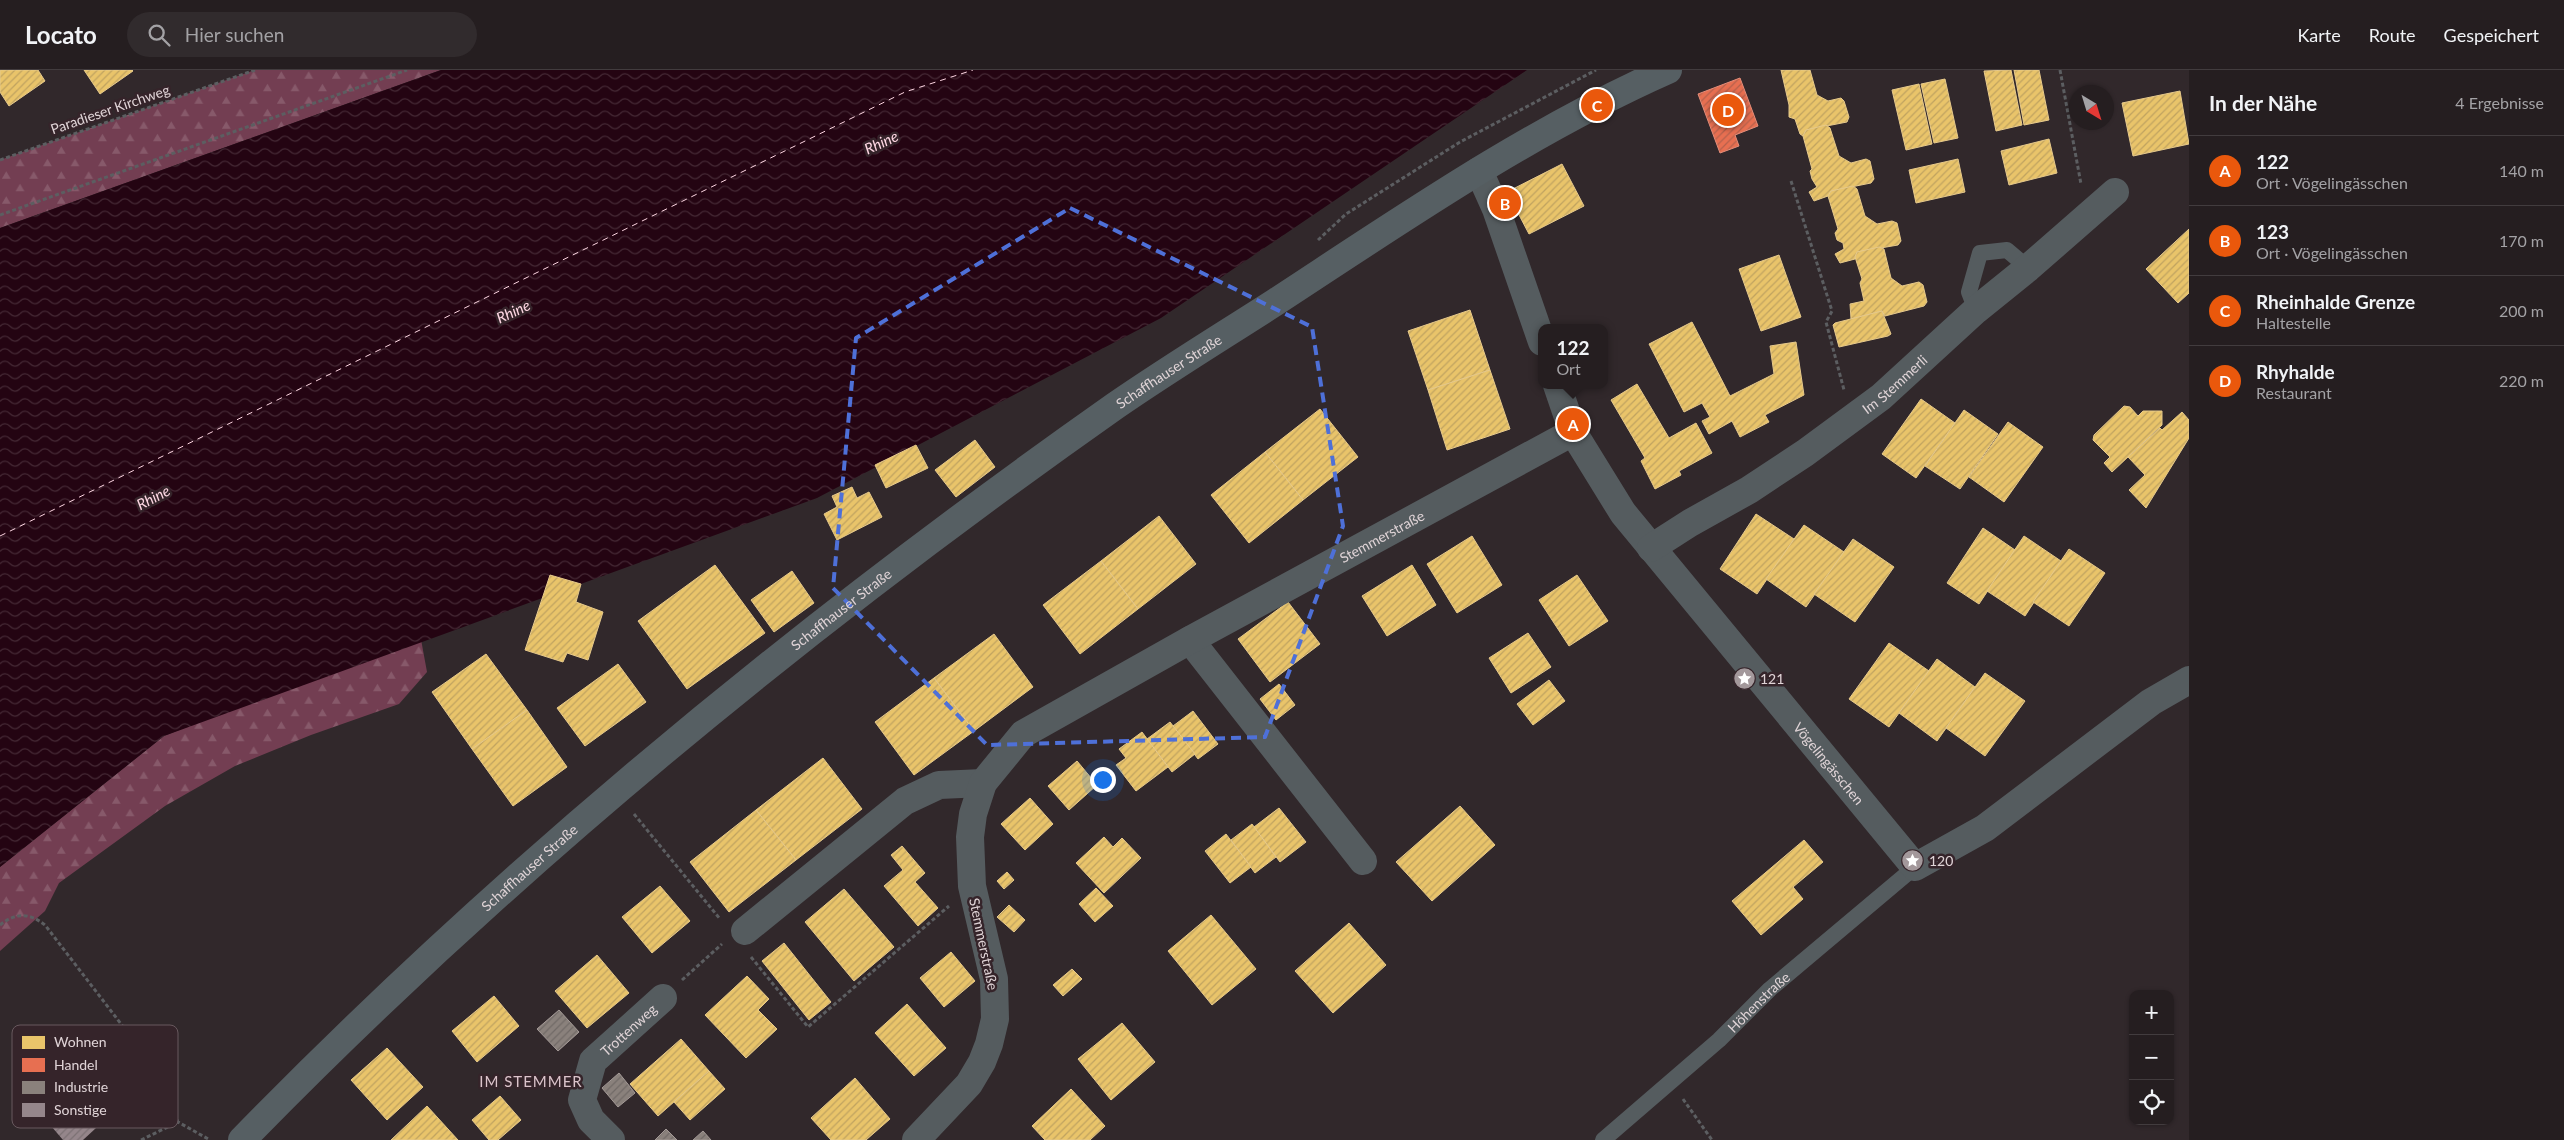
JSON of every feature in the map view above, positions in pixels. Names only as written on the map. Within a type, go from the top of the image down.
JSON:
[{"type":"main road","name":"Schaffhauser Straße","points":[[242,1140],[407,980],[557,842],[743,685],[899,562],[1119,403],[1490,164],[1668,70]]},
{"type":"street","points":[[1490,164],[1496,209],[1538,330]]},
{"type":"street","name":"Im Stemmerli","points":[[1651,548],[1690,522],[1749,490],[1805,453],[1881,397],[1976,310],[2028,268],[2114,192]]},
{"type":"street","name":"Vögelingässchen","points":[[1558,389],[1573,432],[1623,513],[1915,867]]},
{"type":"street","name":"Stemmerstraße","points":[[916,1140],[969,1084],[982,1062],[995,1019],[994,979],[972,886],[968,848],[973,814],[983,782],[1023,734],[1190,640],[1573,432]]},
{"type":"street","points":[[1190,640],[1363,861]]},
{"type":"street","points":[[1915,867],[1985,828],[2151,702],[2189,680]]},
{"type":"street","points":[[735,936],[905,801],[939,785],[983,782]]},
{"type":"street","name":"Trottenweg","points":[[610,1140],[591,1120],[582,1100],[593,1062],[663,998]]},
{"type":"lane","points":[[1976,310],[1969,292],[1980,253],[2007,250],[2028,268]]},
{"type":"lane","name":"Höhenstraße","points":[[1603,1140],[1719,1040],[1770,989],[1915,867]]},
{"type":"path","name":"Paradieser Kirchweg","points":[[0,160],[255,70]]},
{"type":"path","points":[[0,214],[407,70]]},
{"type":"path","points":[[2060,70],[2088,214]]},
{"type":"path","points":[[1791,181],[1832,310],[1826,322],[1852,417]]},
{"type":"path","points":[[0,925],[19,915],[29,915],[46,926],[122,1025]]},
{"type":"path","points":[[663,998],[735,936]]},
{"type":"path","points":[[1671,1082],[1712,1140]]},
{"type":"path","points":[[178,1122],[210,1140]]},
{"type":"path","points":[[141,1140],[166,1128]]},
{"type":"highlighted area","points":[[1070,208],[1312,327],[1343,526],[1265,737],[987,745],[833,588],[856,338]]},
{"type":"green space","points":[[255,70],[441,70],[0,228],[0,160]]},
{"type":"green space","points":[[420,634],[427,672],[399,704],[311,735],[235,766],[165,806],[59,883],[45,911],[0,951],[0,867],[164,736]]},
{"type":"water","name":"Rhine","points":[[441,70],[1527,70],[1161,318],[817,498],[164,736],[0,867],[0,228]]},
{"type":"building: Wohnen","points":[[0,70],[38,70],[45,81],[9,106],[0,92]]},
{"type":"building: Wohnen","points":[[84,70],[132,70],[133,71],[100,94]]},
{"type":"building: Wohnen","points":[[1781,70],[1810,70],[1817,95],[1828,101],[1841,98],[1844,101],[1849,117],[1847,122],[1806,130],[1803,136],[1800,134],[1795,119],[1789,117],[1789,105]]},
{"type":"building: Wohnen","points":[[2011,70],[2022,125],[1996,131],[1984,71]]},
{"type":"building: Wohnen","points":[[2014,70],[2039,70],[2049,120],[2024,125]]},
{"type":"building: Wohnen","points":[[1945,79],[1958,138],[1934,143],[1921,84]]},
{"type":"building: Wohnen","points":[[1919,84],[1932,144],[1906,150],[1892,90]]},
{"type":"building: Wohnen","points":[[2180,91],[2189,144],[2133,156],[2122,103]]},
{"type":"building: Wohnen","points":[[1826,125],[1830,128],[1839,156],[1851,163],[1866,159],[1870,161],[1874,179],[1871,183],[1831,191],[1828,196],[1814,201],[1809,192],[1817,187],[1812,179],[1810,171],[1812,169],[1803,136],[1806,130]]},
{"type":"building: Wohnen","points":[[2049,139],[2057,173],[2009,185],[2001,151]]},
{"type":"building: Wohnen","points":[[1958,159],[1965,192],[1916,203],[1909,170]]},
{"type":"building: Wohnen","points":[[1562,164],[1584,206],[1529,234],[1507,192]]},
{"type":"building: Wohnen","points":[[1853,186],[1857,189],[1865,216],[1877,224],[1892,221],[1897,223],[1901,241],[1898,245],[1857,252],[1855,259],[1840,263],[1835,254],[1844,249],[1843,243],[1837,240],[1835,233],[1838,229],[1828,196],[1831,191]]},
{"type":"building: Wohnen","points":[[2189,229],[2189,293],[2178,303],[2146,269]]},
{"type":"building: Wohnen","points":[[1879,247],[1884,249],[1891,278],[1902,286],[1919,282],[1923,285],[1927,302],[1924,306],[1885,316],[1882,311],[1851,319],[1850,304],[1864,301],[1860,283],[1862,279],[1855,257],[1857,252]]},
{"type":"building: Wohnen","points":[[1779,255],[1801,317],[1761,331],[1739,269]]},
{"type":"building: Wohnen","points":[[1470,310],[1490,370],[1428,390],[1408,331]]},
{"type":"building: Wohnen","points":[[1882,311],[1891,334],[1839,347],[1833,325],[1835,323]]},
{"type":"building: Wohnen","points":[[1692,322],[1730,396],[1774,374],[1770,346],[1796,342],[1804,395],[1765,415],[1769,422],[1740,437],[1732,421],[1709,434],[1702,421],[1710,417],[1702,403],[1684,412],[1649,344]]},
{"type":"building: Wohnen","points":[[1490,370],[1510,429],[1447,450],[1428,390]]},
{"type":"building: Wohnen","points":[[1637,384],[1669,438],[1696,423],[1712,453],[1679,471],[1681,475],[1655,489],[1641,461],[1645,458],[1611,400]]},
{"type":"building: Wohnen","points":[[1921,399],[1955,423],[1916,478],[1882,454]]},
{"type":"building: Wohnen","points":[[2124,406],[2130,407],[2138,416],[2143,411],[2162,411],[2162,425],[2112,472],[2104,463],[2110,457],[2093,440],[2094,435]]},
{"type":"building: Wohnen","points":[[1320,409],[1358,457],[1303,500],[1265,452]]},
{"type":"building: Wohnen","points":[[1964,410],[1998,434],[1960,489],[1925,466]]},
{"type":"building: Wohnen","points":[[2182,412],[2189,420],[2189,438],[2146,508],[2129,490],[2145,475],[2128,457],[2160,428],[2162,430]]},
{"type":"building: Wohnen","points":[[2008,422],[2043,447],[2004,502],[1969,477]]},
{"type":"building: Wohnen","points":[[975,440],[995,467],[956,497],[935,470]]},
{"type":"building: Wohnen","points":[[916,445],[928,468],[886,488],[875,465]]},
{"type":"building: Wohnen","points":[[1265,452],[1303,500],[1249,543],[1211,495]]},
{"type":"building: Wohnen","points":[[852,487],[857,498],[869,492],[882,517],[837,540],[824,514],[837,507],[832,496]]},
{"type":"building: Wohnen","points":[[1756,514],[1794,539],[1757,594],[1720,569]]},
{"type":"building: Wohnen","points":[[1159,516],[1196,564],[1138,609],[1101,561]]},
{"type":"building: Wohnen","points":[[1804,525],[1844,552],[1806,607],[1766,579]]},
{"type":"building: Wohnen","points":[[1983,528],[2015,550],[1979,604],[1947,583]]},
{"type":"building: Wohnen","points":[[1472,536],[1502,585],[1457,613],[1427,564]]},
{"type":"building: Wohnen","points":[[2024,536],[2061,561],[2025,616],[1987,591]]},
{"type":"building: Wohnen","points":[[1853,539],[1894,567],[1855,622],[1814,594]]},
{"type":"building: Wohnen","points":[[2069,549],[2105,573],[2069,626],[2033,602]]},
{"type":"building: Wohnen","points":[[1101,561],[1138,609],[1080,654],[1043,605]]},
{"type":"building: Wohnen","points":[[715,565],[765,633],[687,689],[638,621]]},
{"type":"building: Wohnen","points":[[1412,565],[1436,605],[1387,636],[1362,596]]},
{"type":"building: Wohnen","points":[[792,571],[814,603],[774,632],[751,600]]},
{"type":"building: Wohnen","points":[[550,575],[581,584],[576,602],[603,612],[588,660],[567,653],[563,662],[525,650]]},
{"type":"building: Wohnen","points":[[1577,575],[1608,621],[1569,646],[1539,600]]},
{"type":"building: Wohnen","points":[[1288,602],[1320,644],[1270,682],[1238,639]]},
{"type":"building: Wohnen","points":[[1528,633],[1551,667],[1511,693],[1489,658]]},
{"type":"building: Wohnen","points":[[994,634],[1033,687],[974,731],[934,678]]},
{"type":"building: Wohnen","points":[[1889,643],[1929,671],[1889,727],[1849,699]]},
{"type":"building: Wohnen","points":[[486,654],[527,710],[472,749],[432,692]]},
{"type":"building: Wohnen","points":[[1937,659],[1975,687],[1937,741],[1899,713]]},
{"type":"building: Wohnen","points":[[618,664],[646,702],[585,746],[557,708]]},
{"type":"building: Wohnen","points":[[1985,673],[2025,701],[1985,756],[1946,728]]},
{"type":"building: Wohnen","points":[[934,678],[974,731],[914,775],[875,722]]},
{"type":"building: Wohnen","points":[[1549,680],[1565,701],[1533,725],[1517,704]]},
{"type":"building: Wohnen","points":[[1279,684],[1295,705],[1276,720],[1260,699]]},
{"type":"building: Wohnen","points":[[527,710],[567,767],[513,806],[472,749]]},
{"type":"building: Wohnen","points":[[1193,711],[1218,744],[1198,759],[1173,726]]},
{"type":"building: Wohnen","points":[[1170,722],[1195,754],[1172,772],[1147,739]]},
{"type":"building: Wohnen","points":[[1142,732],[1168,767],[1136,791],[1116,765],[1126,758],[1119,749]]},
{"type":"building: Wohnen","points":[[823,758],[862,809],[796,860],[756,810]]},
{"type":"building: Wohnen","points":[[1077,761],[1097,785],[1069,810],[1048,786]]},
{"type":"building: Wohnen","points":[[1030,798],[1053,824],[1025,850],[1001,824]]},
{"type":"building: Wohnen","points":[[1460,806],[1495,845],[1432,901],[1396,862]]},
{"type":"building: Wohnen","points":[[1279,808],[1306,842],[1280,862],[1254,827]]},
{"type":"building: Wohnen","points":[[756,810],[796,860],[729,912],[690,862]]},
{"type":"building: Wohnen","points":[[1252,824],[1276,857],[1255,873],[1231,840]]},
{"type":"building: Wohnen","points":[[1226,834],[1251,867],[1230,883],[1205,851]]},
{"type":"building: Wohnen","points":[[1104,837],[1113,847],[1122,838],[1141,858],[1104,893],[1076,863]]},
{"type":"building: Wohnen","points":[[1804,840],[1823,862],[1793,887],[1803,899],[1761,935],[1732,901]]},
{"type":"building: Wohnen","points":[[902,846],[925,873],[915,882],[938,908],[918,926],[884,886],[903,870],[891,855]]},
{"type":"building: Wohnen","points":[[1007,872],[1014,880],[1004,889],[997,881]]},
{"type":"building: Wohnen","points":[[660,886],[690,921],[652,953],[622,917]]},
{"type":"building: Wohnen","points":[[1096,888],[1113,906],[1095,922],[1079,904]]},
{"type":"building: Wohnen","points":[[844,889],[894,947],[854,981],[805,922]]},
{"type":"building: Wohnen","points":[[1009,905],[1025,920],[1014,932],[997,917]]},
{"type":"building: Wohnen","points":[[1211,915],[1256,969],[1212,1005],[1168,951]]},
{"type":"building: Wohnen","points":[[1349,923],[1386,965],[1333,1013],[1295,971]]},
{"type":"building: Wohnen","points":[[784,943],[831,1002],[809,1020],[762,961]]},
{"type":"building: Wohnen","points":[[951,952],[975,981],[944,1007],[920,978]]},
{"type":"building: Wohnen","points":[[597,955],[629,993],[587,1028],[555,991]]},
{"type":"building: Wohnen","points":[[1072,969],[1082,979],[1063,996],[1053,985]]},
{"type":"building: Wohnen","points":[[747,976],[769,999],[758,1010],[777,1029],[746,1058],[705,1015]]},
{"type":"building: Wohnen","points":[[494,996],[519,1026],[477,1062],[452,1031]]},
{"type":"building: Wohnen","points":[[907,1004],[946,1048],[914,1076],[875,1033]]},
{"type":"building: Wohnen","points":[[1122,1023],[1155,1062],[1111,1100],[1078,1059]]},
{"type":"building: Wohnen","points":[[681,1039],[709,1071],[658,1116],[630,1084]]},
{"type":"building: Wohnen","points":[[387,1048],[423,1087],[387,1120],[351,1080]]},
{"type":"building: Wohnen","points":[[709,1071],[725,1089],[690,1120],[674,1102]]},
{"type":"building: Wohnen","points":[[855,1078],[890,1119],[866,1140],[831,1140],[811,1118]]},
{"type":"building: Wohnen","points":[[1071,1089],[1105,1126],[1090,1140],[1045,1140],[1032,1126]]},
{"type":"building: Wohnen","points":[[500,1096],[521,1120],[498,1140],[489,1140],[472,1120]]},
{"type":"building: Wohnen","points":[[427,1106],[458,1140],[391,1140]]},
{"type":"building: Handel","points":[[1740,78],[1758,126],[1735,135],[1739,146],[1720,153],[1698,94]]},
{"type":"building: Industrie","points":[[559,1010],[579,1032],[558,1051],[537,1029]]},
{"type":"building: Industrie","points":[[619,1073],[635,1093],[618,1107],[602,1088]]},
{"type":"building: Industrie","points":[[666,1129],[677,1140],[655,1140]]},
{"type":"building: Industrie","points":[[703,1131],[711,1140],[693,1140]]},
{"type":"building: Sonstige","points":[[53,1128],[96,1128],[83,1140],[63,1140]]},
{"type":"ferry route","points":[[0,536],[905,92],[973,70]]},
{"type":"place","name":"Rheinhalde Grenze","points":[[1597,105]]},
{"type":"place","name":"Rhyhalde","points":[[1728,110]]},
{"type":"place","name":"123","points":[[1505,203]]},
{"type":"place","name":"122","points":[[1573,424]]},
{"type":"place","name":"121","points":[[1744,678]]},
{"type":"place","name":"120","points":[[1913,860]]},
{"type":"district","name":"IM STEMMER","points":[[531,1081]]}]
